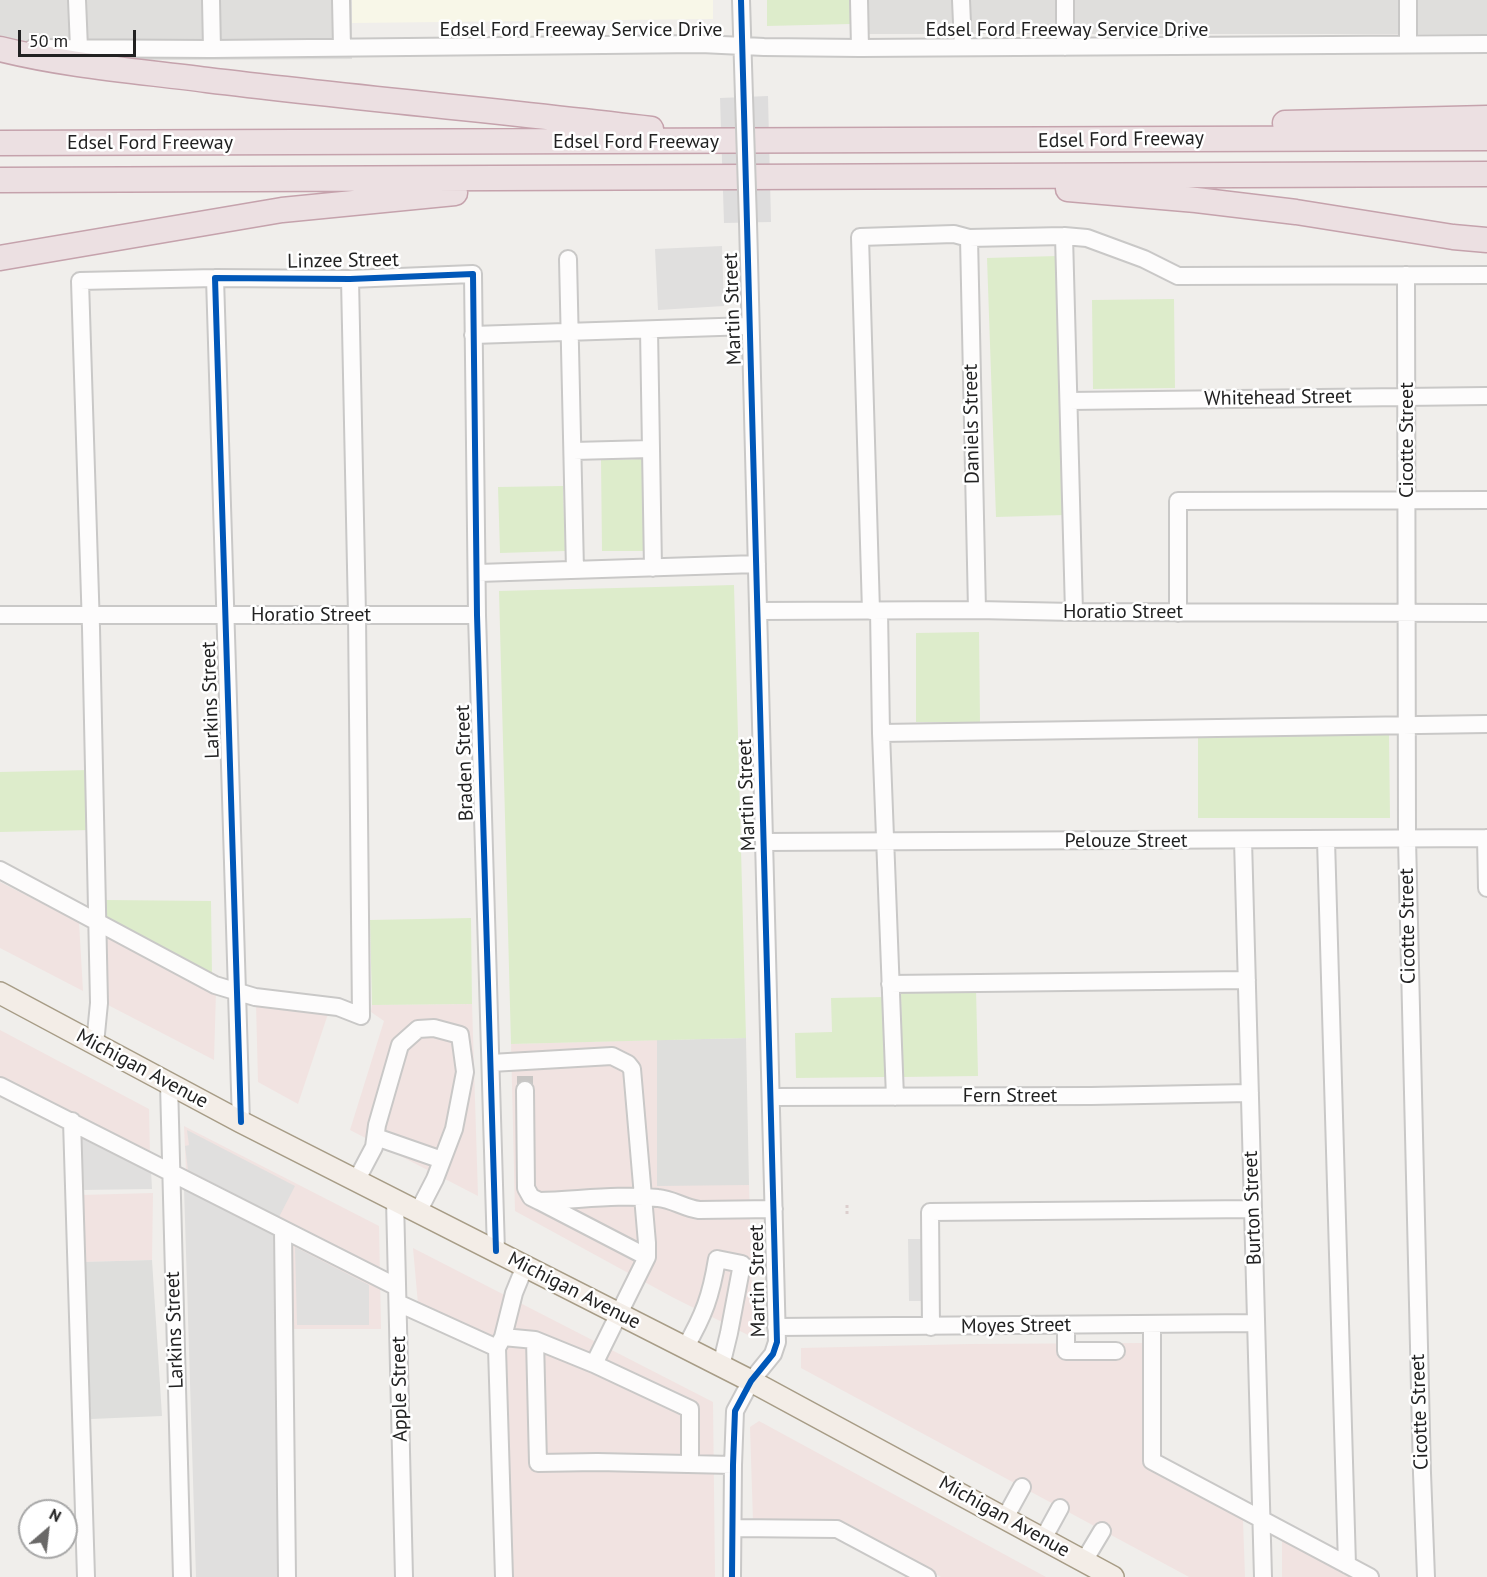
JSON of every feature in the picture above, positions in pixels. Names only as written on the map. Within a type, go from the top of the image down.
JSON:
[{"type":"highway","points":[[0,49],[43,60],[257,86],[609,123],[678,132],[715,141]]},
{"type":"highway","points":[[1144,139],[1223,124],[1487,118]]},
{"type":"highway","name":"Edsel Ford Freeway","points":[[0,144],[1487,138]]},
{"type":"highway","name":"Edsel Ford Freeway","points":[[0,180],[1487,174]]},
{"type":"highway","points":[[967,176],[1076,190],[1229,204],[1487,240]]},
{"type":"highway","points":[[0,258],[282,210],[416,195],[506,189],[599,190],[685,177]]},
{"type":"main road","name":"Michigan Avenue","points":[[0,993],[241,1122],[751,1381],[1113,1577]]},
{"type":"street","points":[[77,0],[79,48]]},
{"type":"street","points":[[211,0],[212,49]]},
{"type":"street","points":[[341,0],[342,47]]},
{"type":"street","name":"Martin Street","points":[[732,1577],[735,1411],[751,1381],[773,1354],[777,1342],[741,0]]},
{"type":"street","points":[[859,0],[860,48]]},
{"type":"street","points":[[961,0],[963,46]]},
{"type":"street","points":[[1065,0],[1065,47]]},
{"type":"street","points":[[1408,0],[1408,44]]},
{"type":"street","name":"Edsel Ford Freeway Service Drive","points":[[0,49],[689,44],[860,48],[1487,44]]},
{"type":"street","points":[[895,1097],[860,237],[954,234],[969,238],[1064,236],[1088,238],[1144,259],[1178,276],[1487,275]]},
{"type":"street","points":[[1064,236],[1074,612]]},
{"type":"street","name":"Daniels Street","points":[[969,238],[977,610]]},
{"type":"street","points":[[568,259],[575,570]]},
{"type":"street","name":"Linzee Street","points":[[90,616],[80,281],[215,278],[350,279],[472,274]]},
{"type":"street","name":"Braden Street","points":[[472,274],[477,615],[496,1251]]},
{"type":"street","name":"Cicotte Street","points":[[1406,275],[1405,725],[1426,1577]]},
{"type":"street","name":"Larkins Street","points":[[215,278],[241,1122]]},
{"type":"street","points":[[0,870],[215,986],[255,997],[338,1007],[361,1016],[357,615],[350,279]]},
{"type":"street","points":[[473,335],[750,326]]},
{"type":"street","points":[[649,330],[653,568]]},
{"type":"street","name":"Whitehead Street","points":[[1069,401],[1487,396]]},
{"type":"street","points":[[573,451],[651,449]]},
{"type":"street","points":[[1178,613],[1178,501],[1487,500]]},
{"type":"street","points":[[478,573],[757,564]]},
{"type":"street","name":"Horatio Street","points":[[758,611],[1487,613]]},
{"type":"street","name":"Horatio Street","points":[[0,615],[477,615]]},
{"type":"street","points":[[90,616],[99,1004],[96,1044]]},
{"type":"street","points":[[881,733],[1487,724]]},
{"type":"street","points":[[1486,838],[1487,888]]},
{"type":"street","name":"Pelouze Street","points":[[764,842],[1486,838]]},
{"type":"street","name":"Burton Street","points":[[1243,840],[1263,1577]]},
{"type":"street","points":[[1326,840],[1347,1565]]},
{"type":"street","points":[[890,984],[1247,981]]},
{"type":"street","points":[[356,1181],[374,1148],[400,1045],[418,1029],[434,1028],[460,1035],[465,1072],[454,1129],[418,1212]]},
{"type":"street","points":[[491,1063],[525,1076],[612,1056],[628,1064],[632,1069],[647,1257],[594,1364]]},
{"type":"street","points":[[525,1076],[526,1188],[531,1197],[647,1257]]},
{"type":"street","name":"Larkins Street","points":[[169,1084],[182,1577]]},
{"type":"street","points":[[0,1086],[283,1230],[398,1295],[500,1342],[535,1340],[594,1364],[690,1409],[690,1464]]},
{"type":"street","name":"Fern Street","points":[[771,1097],[1250,1093]]},
{"type":"street","points":[[72,1121],[86,1577]]},
{"type":"street","points":[[375,1137],[442,1160]]},
{"type":"street","points":[[539,1201],[644,1197],[667,1199],[699,1210],[774,1209]]},
{"type":"street","name":"Apple Street","points":[[395,1200],[404,1577]]},
{"type":"street","points":[[931,1327],[930,1212],[1253,1209]]},
{"type":"street","points":[[283,1230],[287,1577]]},
{"type":"street","points":[[685,1348],[702,1319],[712,1288],[717,1259],[742,1264],[721,1366]]},
{"type":"street","points":[[504,1577],[500,1342],[514,1293],[525,1266]]},
{"type":"street","name":"Moyes Street","points":[[776,1327],[1256,1323]]},
{"type":"street","points":[[1152,1324],[1152,1461],[1370,1577]]},
{"type":"street","points":[[1066,1325],[1066,1351],[1116,1351]]},
{"type":"street","points":[[535,1340],[538,1462],[733,1466]]},
{"type":"street","points":[[1005,1518],[1022,1487]]},
{"type":"street","points":[[1043,1539],[1060,1508]]},
{"type":"street","points":[[733,1528],[837,1530],[927,1577]]},
{"type":"street","points":[[1084,1561],[1102,1531]]},
{"type":"path","points":[[847,1205],[847,1216]]},
{"type":"shaded area","points":[[0,0],[352,0],[352,59],[0,61]]},
{"type":"shaded area","points":[[352,0],[713,0],[713,19],[352,23]]},
{"type":"shaded area","points":[[850,0],[1487,0],[1487,34],[850,34]]},
{"type":"shaded area","points":[[722,246],[724,306],[658,310],[655,249]]},
{"type":"shaded area","points":[[0,882],[79,922],[83,991],[0,948]]},
{"type":"shaded area","points":[[104,933],[216,991],[214,1060],[108,1005]]},
{"type":"shaded area","points":[[256,1003],[328,1014],[298,1104],[258,1082]]},
{"type":"shaded area","points":[[472,1004],[478,1196],[350,1130],[384,1021],[371,1012],[372,1005]]},
{"type":"shaded area","points":[[0,1030],[149,1109],[150,1156],[0,1079]]},
{"type":"shaded area","points":[[746,1038],[749,1185],[657,1186],[657,1040]]},
{"type":"shaded area","points":[[657,1040],[657,1185],[749,1185],[753,1334],[748,1335],[672,1297],[515,1211],[511,1044]]},
{"type":"shaded area","points":[[184,1126],[379,1226],[381,1329],[292,1329],[292,1226],[186,1171]]},
{"type":"shaded area","points":[[187,1130],[295,1186],[279,1217],[188,1170],[185,1146],[189,1145]]},
{"type":"shaded area","points":[[78,1132],[151,1170],[152,1189],[81,1190]]},
{"type":"shaded area","points":[[184,1188],[274,1235],[281,1577],[196,1577]]},
{"type":"shaded area","points":[[153,1193],[152,1260],[83,1262],[81,1195]]},
{"type":"shaded area","points":[[908,1239],[930,1239],[931,1301],[909,1301]]},
{"type":"shaded area","points":[[295,1247],[369,1285],[369,1325],[297,1325]]},
{"type":"shaded area","points":[[413,1248],[713,1402],[715,1577],[509,1577],[500,1343],[418,1304]]},
{"type":"shaded area","points":[[152,1260],[162,1416],[91,1419],[83,1262]]},
{"type":"shaded area","points":[[1142,1343],[1142,1463],[1243,1520],[1245,1577],[1189,1577],[801,1368],[801,1348]]},
{"type":"shaded area","points":[[759,1421],[1046,1577],[941,1577],[840,1523],[753,1521],[750,1427]]},
{"type":"shaded area","points":[[1282,1539],[1354,1577],[1282,1577]]},
{"type":"green space","points":[[767,0],[850,0],[850,24],[767,26]]},
{"type":"green space","points":[[1057,256],[1065,515],[996,517],[987,258]]},
{"type":"green space","points":[[1174,299],[1175,388],[1093,389],[1092,300]]},
{"type":"green space","points":[[644,459],[645,551],[602,551],[601,460]]},
{"type":"green space","points":[[563,486],[565,551],[500,553],[498,487]]},
{"type":"green space","points":[[734,585],[746,1038],[511,1044],[499,591]]},
{"type":"green space","points":[[979,632],[980,722],[916,722],[916,633]]},
{"type":"green space","points":[[1198,735],[1389,735],[1390,818],[1198,818]]},
{"type":"green space","points":[[90,770],[91,830],[0,832],[0,772]]},
{"type":"green space","points":[[106,900],[211,901],[212,975],[105,918]]},
{"type":"green space","points":[[471,918],[472,1004],[372,1005],[370,920]]},
{"type":"green space","points":[[976,988],[978,1076],[902,1077],[901,989]]},
{"type":"green space","points":[[884,997],[885,1077],[796,1078],[795,1033],[832,1032],[831,998]]},
{"type":"pier","points":[[768,96],[771,222],[724,223],[720,98]]},
{"type":"tunnel","points":[[525,1076],[525,1090]]},
{"type":"cycle path","points":[[732,1577],[735,1411],[751,1381],[773,1354],[777,1342],[741,0]]},
{"type":"cycle path","points":[[241,1122],[215,278],[350,279],[473,274],[477,615],[496,1251]]}]
